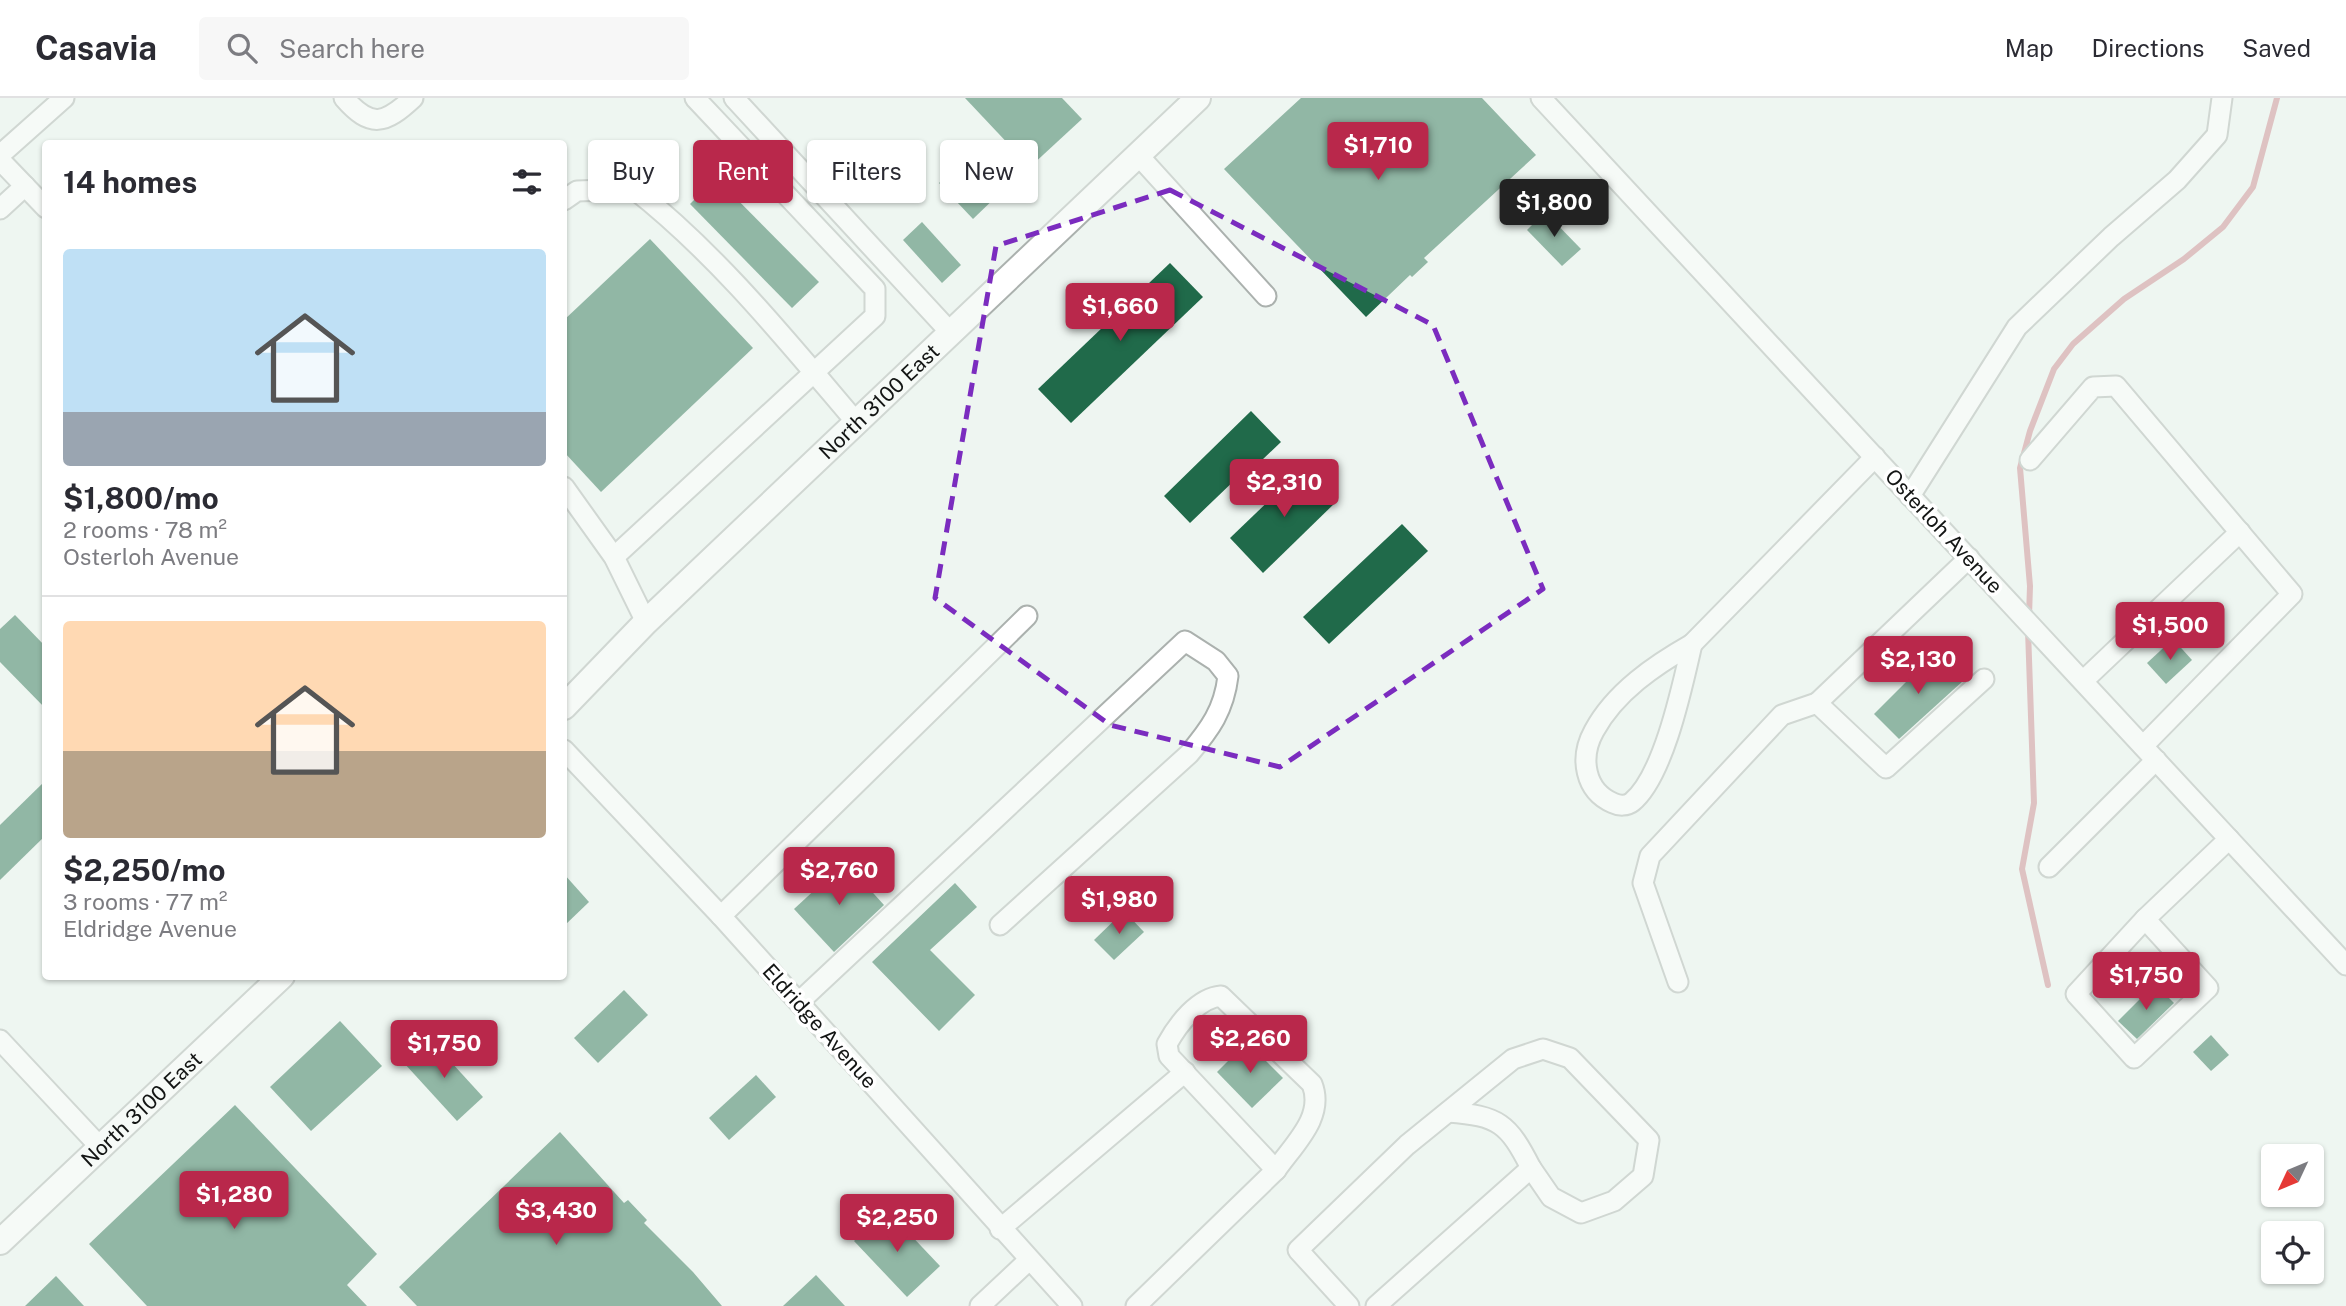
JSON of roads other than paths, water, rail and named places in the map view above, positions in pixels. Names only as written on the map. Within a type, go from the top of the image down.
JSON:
[{"type":"main road","name":"North 3100 East","points":[[567,704],[646,622],[1198,98]]},
{"type":"main road","name":"North 3100 East","points":[[0,1242],[102,1149],[278,980]]},
{"type":"street","points":[[0,155],[64,98]]},
{"type":"street","points":[[344,98],[366,118],[381,121],[395,114],[413,98]]},
{"type":"street","points":[[614,557],[875,316],[875,289],[695,98]]},
{"type":"street","points":[[734,98],[951,333]]},
{"type":"street","name":"Osterloh Avenue","points":[[1541,98],[2346,965]]},
{"type":"street","points":[[1910,496],[2017,327],[2111,237],[2177,180],[2217,135],[2222,98]]},
{"type":"street","points":[[1138,155],[1266,296]]},
{"type":"street","points":[[0,160],[42,204]]},
{"type":"street","points":[[0,209],[25,186]]},
{"type":"street","points":[[567,198],[577,191],[634,189],[668,216],[732,280],[856,422]]},
{"type":"street","points":[[2030,460],[2094,387],[2116,386],[2292,594],[2049,867]]},
{"type":"street","points":[[1692,644],[1673,726],[1642,792],[1630,804],[1619,806],[1600,797],[1589,781],[1585,763],[1592,733],[1609,709],[1654,665],[1692,644],[1875,457]]},
{"type":"street","points":[[567,491],[614,557],[646,622]]},
{"type":"street","points":[[2083,681],[2241,531]]},
{"type":"street","points":[[1678,982],[1643,883],[1650,856],[1665,836],[1782,715],[1817,703],[1969,558]]},
{"type":"street","points":[[721,916],[1027,616]]},
{"type":"street","points":[[799,1002],[1185,641],[1216,661],[1228,677],[1226,699],[1215,723],[1189,754],[1000,925]]},
{"type":"street","points":[[1817,703],[1886,768],[1984,679]]},
{"type":"street","name":"Eldridge Avenue","points":[[567,753],[721,916],[1072,1306]]},
{"type":"street","points":[[2145,919],[2208,988],[2134,1058],[2076,994],[2145,919],[2229,839]]},
{"type":"street","points":[[1136,1306],[1276,1170],[1315,1115],[1317,1096],[1312,1084],[1221,996],[1209,997],[1177,1027],[1167,1044],[1169,1056],[1276,1170]]},
{"type":"street","points":[[0,1040],[102,1149]]},
{"type":"street","points":[[1349,1306],[1298,1250],[1407,1145],[1513,1059],[1542,1049],[1570,1058],[1649,1140],[1643,1176],[1614,1201],[1581,1213],[1551,1197],[1531,1168],[1515,1137],[1495,1120],[1448,1112]]},
{"type":"street","points":[[1000,1229],[1185,1072]]},
{"type":"street","points":[[1376,1306],[1531,1168]]},
{"type":"street","points":[[980,1306],[1029,1260]]},
{"type":"waterway","points":[[2029,616],[2030,586],[2020,468],[2030,431],[2054,369],[2073,344],[2124,299],[2184,259],[2223,227],[2253,187],[2277,98]]},
{"type":"waterway","points":[[2028,630],[2034,803],[2022,869],[2048,985]]}]
